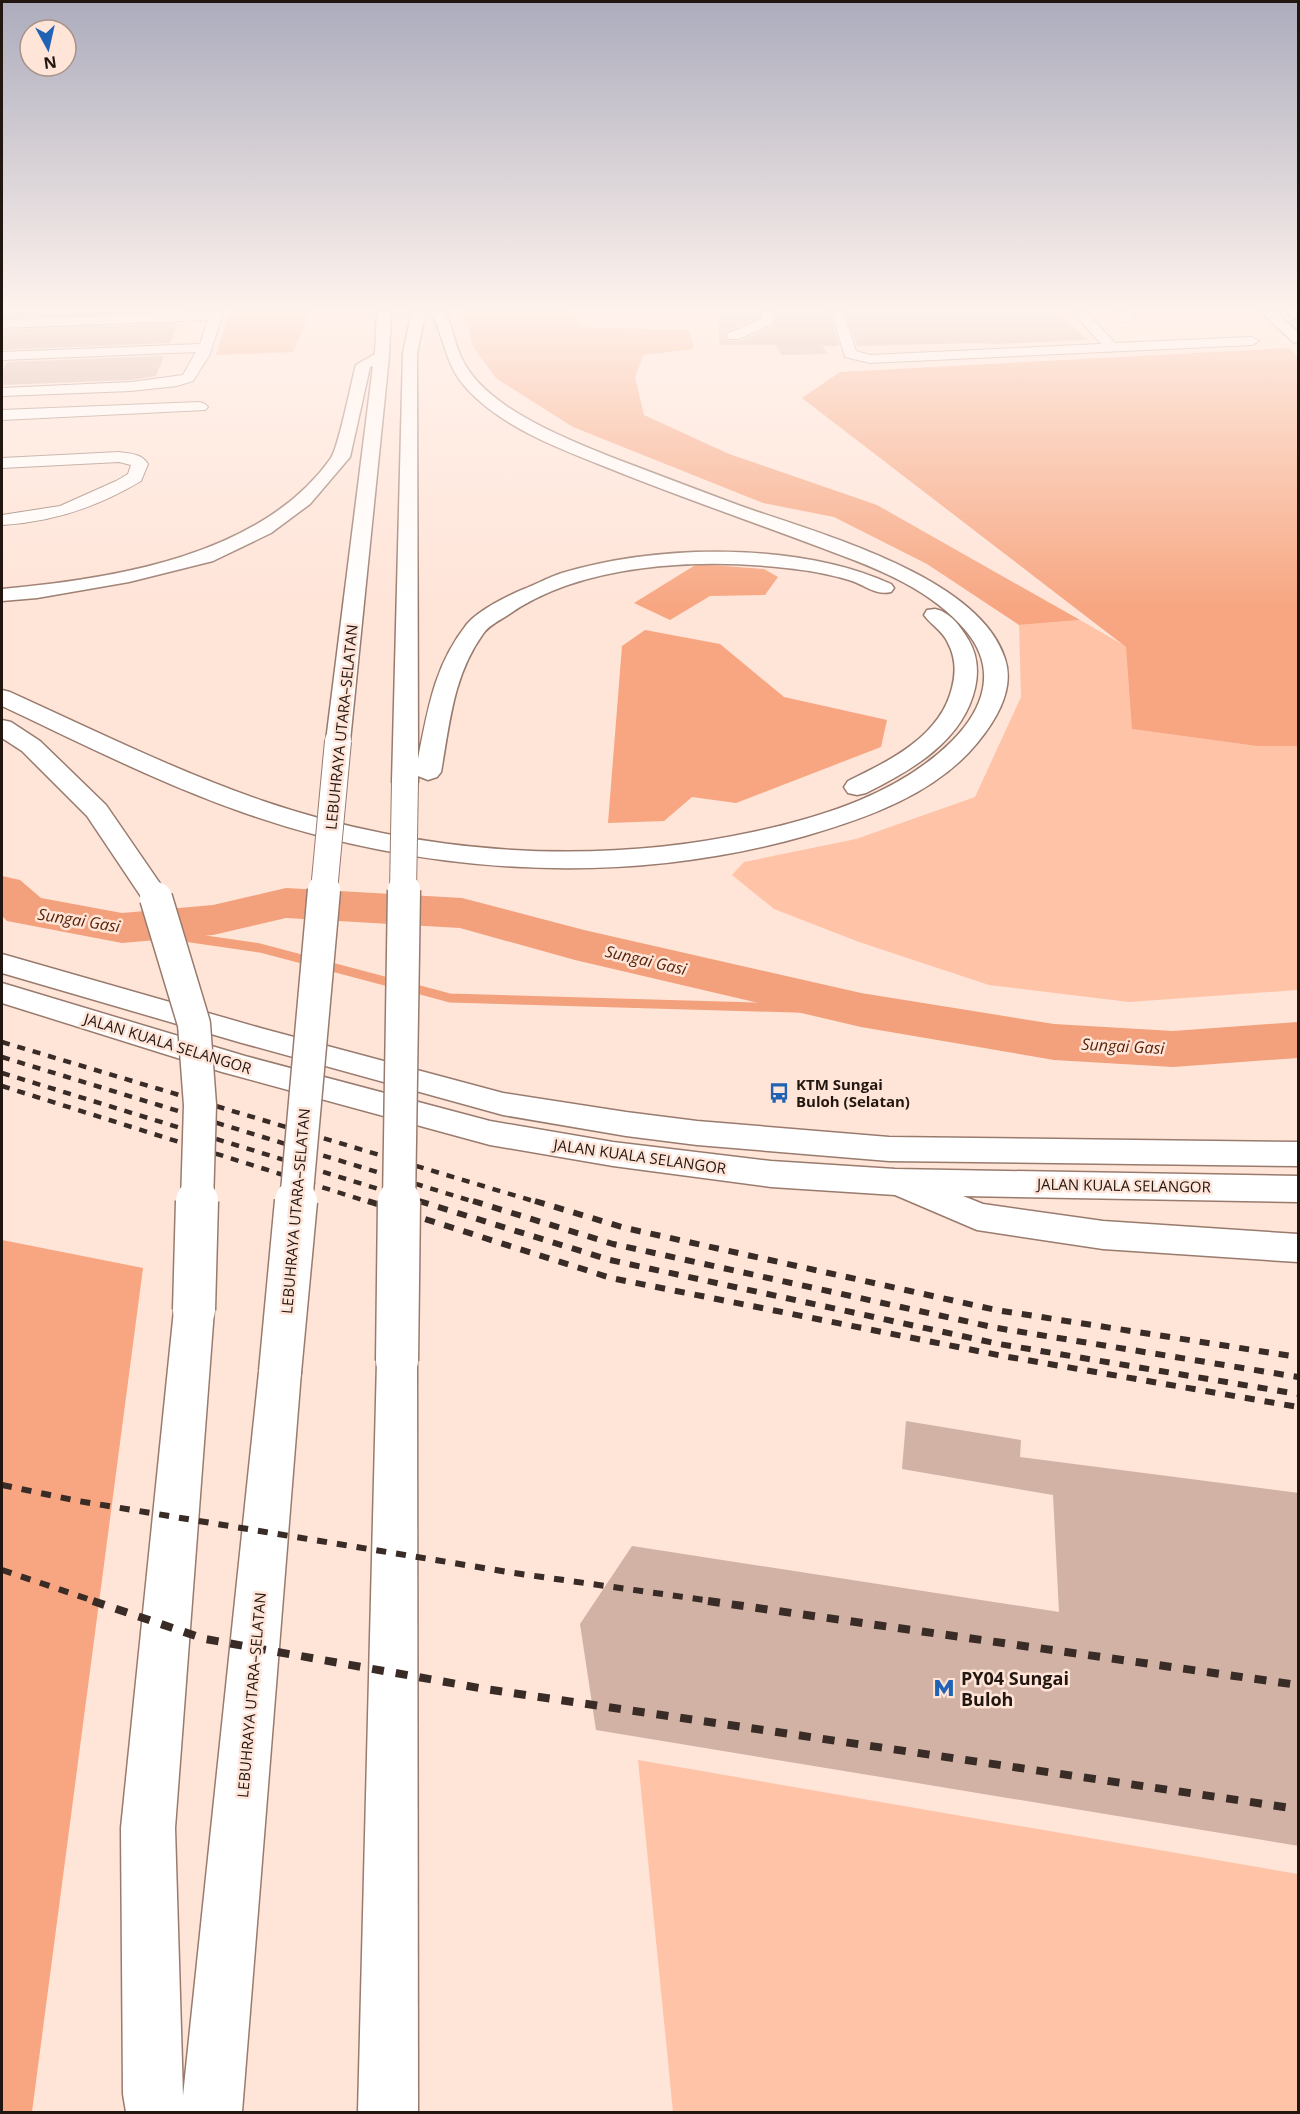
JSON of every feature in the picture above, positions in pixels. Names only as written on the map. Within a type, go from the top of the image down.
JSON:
[{"type":"highway","points":[[2,595],[37,592],[140,574],[206,557],[264,529],[303,500],[341,457],[352,410]]},
{"type":"highway","name":"LEBUHRAYA UTARA–SELATAN","points":[[212,2112],[338,741],[376,410]]},
{"type":"highway","points":[[388,2112],[404,882],[417,777],[411,410]]},
{"type":"highway","points":[[2,697],[192,783],[290,818],[400,845],[530,859],[591,860],[665,854],[733,845],[796,830],[852,811],[915,783],[946,760],[971,735],[992,702],[995,687],[995,664],[989,646],[975,627],[950,603],[921,582],[877,561],[629,471],[550,437],[504,410]]},
{"type":"highway","points":[[2,678],[204,768],[287,802],[372,827],[563,843],[672,836],[731,827],[815,804],[875,778],[924,747],[955,714],[964,696],[967,666],[965,655],[954,634],[938,617],[913,600],[855,575],[786,562],[707,558],[645,562],[567,578],[512,602],[476,627],[451,667],[417,777]]},
{"type":"highway","points":[[2,727],[32,746],[97,811],[156,898],[194,1024],[200,1105],[194,1310],[148,1828],[153,2094],[156,2112]]},
{"type":"highway","name":"JALAN KUALA SELANGOR","points":[[2,963],[253,1036],[503,1104],[626,1124],[718,1136],[889,1149],[1299,1154]]},
{"type":"highway","name":"JALAN KUALA SELANGOR","points":[[2,993],[234,1064],[490,1133],[686,1164],[771,1174],[895,1182],[1299,1189]]},
{"type":"highway","points":[[895,1182],[977,1217],[1103,1235],[1299,1248]]},
{"type":"street","points":[[2,415],[134,410]]},
{"type":"street","points":[[2,463],[119,458],[135,459],[140,464],[135,477],[66,510],[42,516],[2,520]]},
{"type":"shaded area","points":[[546,410],[643,410],[644,415],[729,454],[877,505],[1080,620],[1019,625],[927,564],[834,517],[763,503],[573,427]]},
{"type":"shaded area","points":[[817,410],[1298,410],[1298,746],[1256,746],[1132,729],[1126,647]]},
{"type":"shaded area","points":[[697,564],[764,569],[778,577],[765,595],[710,596],[670,620],[634,603]]},
{"type":"shaded area","points":[[1080,620],[1127,647],[1133,729],[1256,746],[1298,746],[1298,990],[1129,1002],[989,985],[859,942],[774,909],[732,875],[744,862],[856,839],[975,797],[1021,697],[1019,625]]},
{"type":"shaded area","points":[[645,630],[720,644],[784,697],[887,720],[881,747],[736,803],[692,797],[664,821],[608,823],[622,646]]},
{"type":"shaded area","points":[[2,1240],[143,1268],[32,2112],[2,2112]]},
{"type":"shaded area","points":[[638,1760],[1298,1874],[1298,2112],[673,2112]]},
{"type":"building","name":"PY04 Sungai Buloh","points":[[906,1421],[1021,1440],[1020,1457],[1299,1493],[1299,1846],[596,1730],[580,1624],[632,1546],[1059,1612],[1053,1495],[902,1469]]},
{"type":"waterway","name":"Sungai Gasi","points":[[2,891],[25,910],[122,928],[213,920],[286,903],[462,913],[575,944],[861,1010],[1054,1042],[1173,1049],[1298,1040]]},
{"type":"waterway","points":[[122,928],[260,948],[396,984]]},
{"type":"waterway","points":[[409,987],[450,998],[861,1010]]},
{"type":"railway","points":[[2,1042],[540,1203]]},
{"type":"railway","points":[[2,1057],[478,1203]]},
{"type":"railway","points":[[2,1073],[424,1203]]},
{"type":"railway","points":[[2,1086],[372,1203]]},
{"type":"railway","points":[[368,1201],[611,1278],[1003,1356],[1298,1407]]},
{"type":"railway","points":[[419,1201],[610,1260],[999,1344],[1298,1394]]},
{"type":"railway","points":[[473,1201],[613,1244],[997,1328],[1298,1377]]},
{"type":"railway","points":[[535,1201],[625,1228],[996,1310],[1298,1357]]},
{"type":"railway","points":[[2,1485],[78,1501],[514,1573],[719,1602]]},
{"type":"railway","points":[[2,1570],[97,1602]]},
{"type":"railway","points":[[93,1601],[205,1639],[485,1689],[1298,1809]]},
{"type":"railway","points":[[708,1601],[1298,1685]]},
{"type":"place","name":"KTM Sungai Buloh (Selatan)","points":[[779,1093]]},
{"type":"place","name":"PY04 Sungai Buloh","points":[[944,1688]]}]
